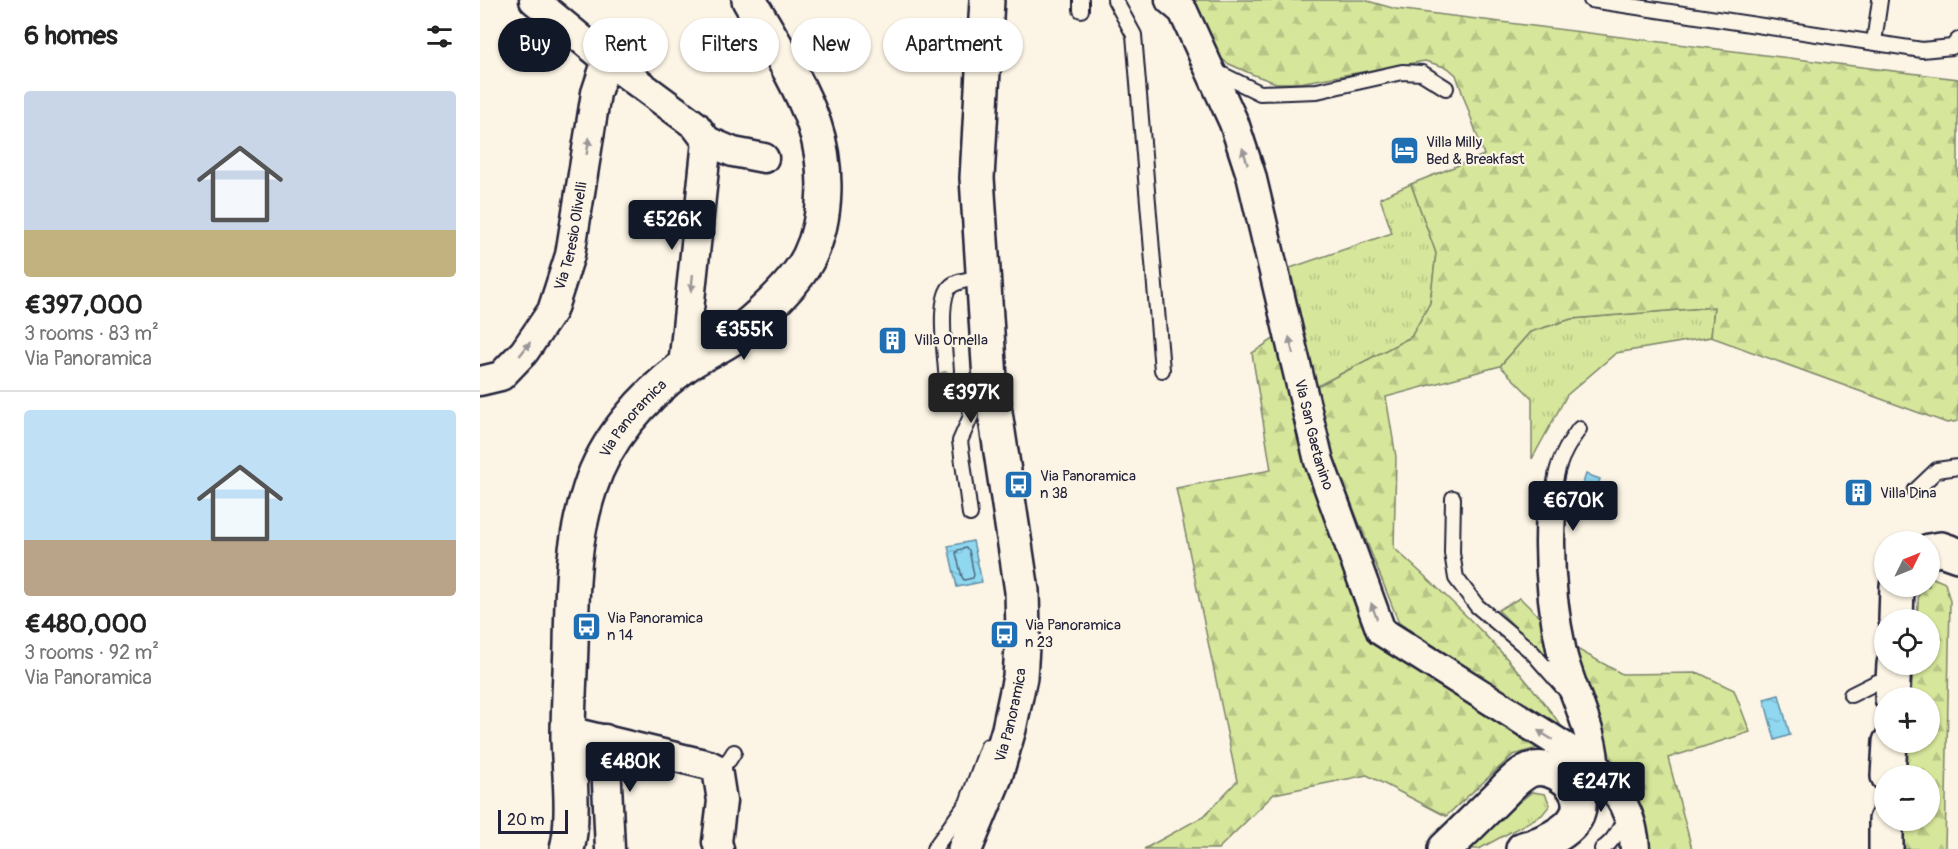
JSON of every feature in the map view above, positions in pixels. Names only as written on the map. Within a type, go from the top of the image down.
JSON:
[{"type":"street","points":[[534,0],[583,41]]},
{"type":"street","name":"Via Panoramica","points":[[567,849],[570,812],[568,731],[573,563],[581,518],[590,486],[604,454],[624,425],[653,393],[684,366],[727,341],[755,320],[784,290],[809,258],[820,223],[824,191],[820,150],[814,124],[795,81],[749,0]]},
{"type":"street","name":"Via Panoramica","points":[[965,849],[995,777],[1011,722],[1020,677],[1023,632],[1022,591],[990,379],[977,178],[987,0]]},
{"type":"street","name":"Via San Gaetanino","points":[[1170,0],[1183,11],[1234,123],[1251,175],[1319,461],[1381,631],[1595,766],[1605,777],[1626,810],[1634,832],[1635,849]]},
{"type":"street","name":"Via Teresio Olivelli","points":[[480,381],[501,376],[524,352],[552,311],[570,255],[596,93],[602,72]]},
{"type":"street","points":[[622,72],[695,125],[707,141],[733,152],[764,158]]},
{"type":"street","points":[[684,366],[707,141]]},
{"type":"street","name":"Via San Gaetanino","points":[[1551,511],[1548,551],[1550,582],[1562,653],[1592,747],[1595,766],[1590,791],[1579,800]]},
{"type":"street","points":[[1940,549],[1958,554]]},
{"type":"street","points":[[568,731],[726,760],[717,842],[720,849]]},
{"type":"street","points":[[605,739],[610,849]]},
{"type":"street","points":[[1445,849],[1516,780],[1530,770],[1546,769],[1562,775],[1574,787],[1579,800],[1577,814],[1567,828],[1537,845],[1523,849]]},
{"type":"street","points":[[1886,831],[1886,849]]},
{"type":"lane","points":[[1114,0],[1134,35],[1162,370]]},
{"type":"lane","points":[[1592,0],[1922,50],[1952,48],[1958,40]]},
{"type":"lane","points":[[1874,42],[1880,0]]},
{"type":"lane","points":[[1208,68],[1260,93],[1317,91],[1402,72],[1422,73],[1446,88]]},
{"type":"lane","points":[[946,371],[944,298],[951,286],[983,277]]},
{"type":"lane","points":[[969,514],[960,441],[970,416],[968,388],[973,384],[990,379]]},
{"type":"lane","points":[[1551,511],[1556,471],[1565,448],[1580,429]]},
{"type":"lane","points":[[1915,491],[1937,470],[1958,467]]},
{"type":"lane","points":[[1453,498],[1452,553],[1456,578],[1477,606],[1532,652],[1578,705]]},
{"type":"lane","points":[[1851,695],[1877,682],[1893,682]]},
{"type":"lane","points":[[934,849],[967,802],[993,732],[1011,722]]},
{"type":"lane","points":[[1602,849],[1608,845],[1622,825],[1626,810]]},
{"type":"green space","points":[[1187,0],[1364,0],[1396,9],[1958,79],[1958,421],[1947,423],[1711,337],[1714,307],[1571,319],[1530,332],[1500,366],[1386,397],[1396,457],[1394,548],[1484,634],[1526,680],[1564,730],[1399,623],[1333,457],[1316,387],[1411,337],[1430,303],[1436,253],[1411,184],[1484,155],[1456,75],[1448,68],[1425,61],[1299,83],[1276,83],[1227,63],[1213,51]]},
{"type":"green space","points":[[1411,184],[1436,253],[1430,303],[1411,337],[1316,387],[1290,268],[1392,233],[1380,198]]},
{"type":"green space","points":[[1714,307],[1711,337],[1616,353],[1567,395],[1532,459],[1532,398],[1500,366],[1530,332],[1571,319]]},
{"type":"green space","points":[[1278,336],[1371,637],[1544,746],[1513,755],[1446,816],[1367,775],[1274,794],[1218,849],[1144,849],[1204,816],[1237,781],[1176,488],[1271,470],[1252,353]]},
{"type":"green space","points":[[1940,581],[1945,583],[1950,601],[1945,849],[1899,849],[1900,831],[1940,831],[1940,765],[1906,765],[1906,753],[1940,753],[1940,687],[1912,687],[1912,675],[1940,675],[1940,609],[1918,609],[1918,597],[1940,597]]},
{"type":"green space","points":[[1520,598],[1566,643],[1622,674],[1699,673],[1734,690],[1750,732],[1668,758],[1692,849],[1648,849],[1645,815],[1613,771],[1583,709],[1543,655],[1498,610]]},
{"type":"green space","points":[[1532,792],[1545,794],[1550,805],[1542,815],[1479,849],[1470,849],[1518,803]]},
{"type":"water","points":[[1586,474],[1600,479],[1589,515],[1574,511]]},
{"type":"water","points":[[973,541],[982,582],[957,587],[948,546]]},
{"type":"water","points":[[1779,695],[1790,735],[1775,740],[1764,699]]},
{"type":"place","name":"Villa Milly Bed & Breakfast","points":[[1405,151]]},
{"type":"place","name":"Villa Ornella","points":[[893,340]]},
{"type":"place","name":"Via Panoramica n 38","points":[[1019,485]]},
{"type":"place","name":"Villa Dina","points":[[1859,493]]},
{"type":"place","name":"Via Panoramica n 14","points":[[586,627]]},
{"type":"place","name":"Via Panoramica n 23","points":[[1004,634]]}]
